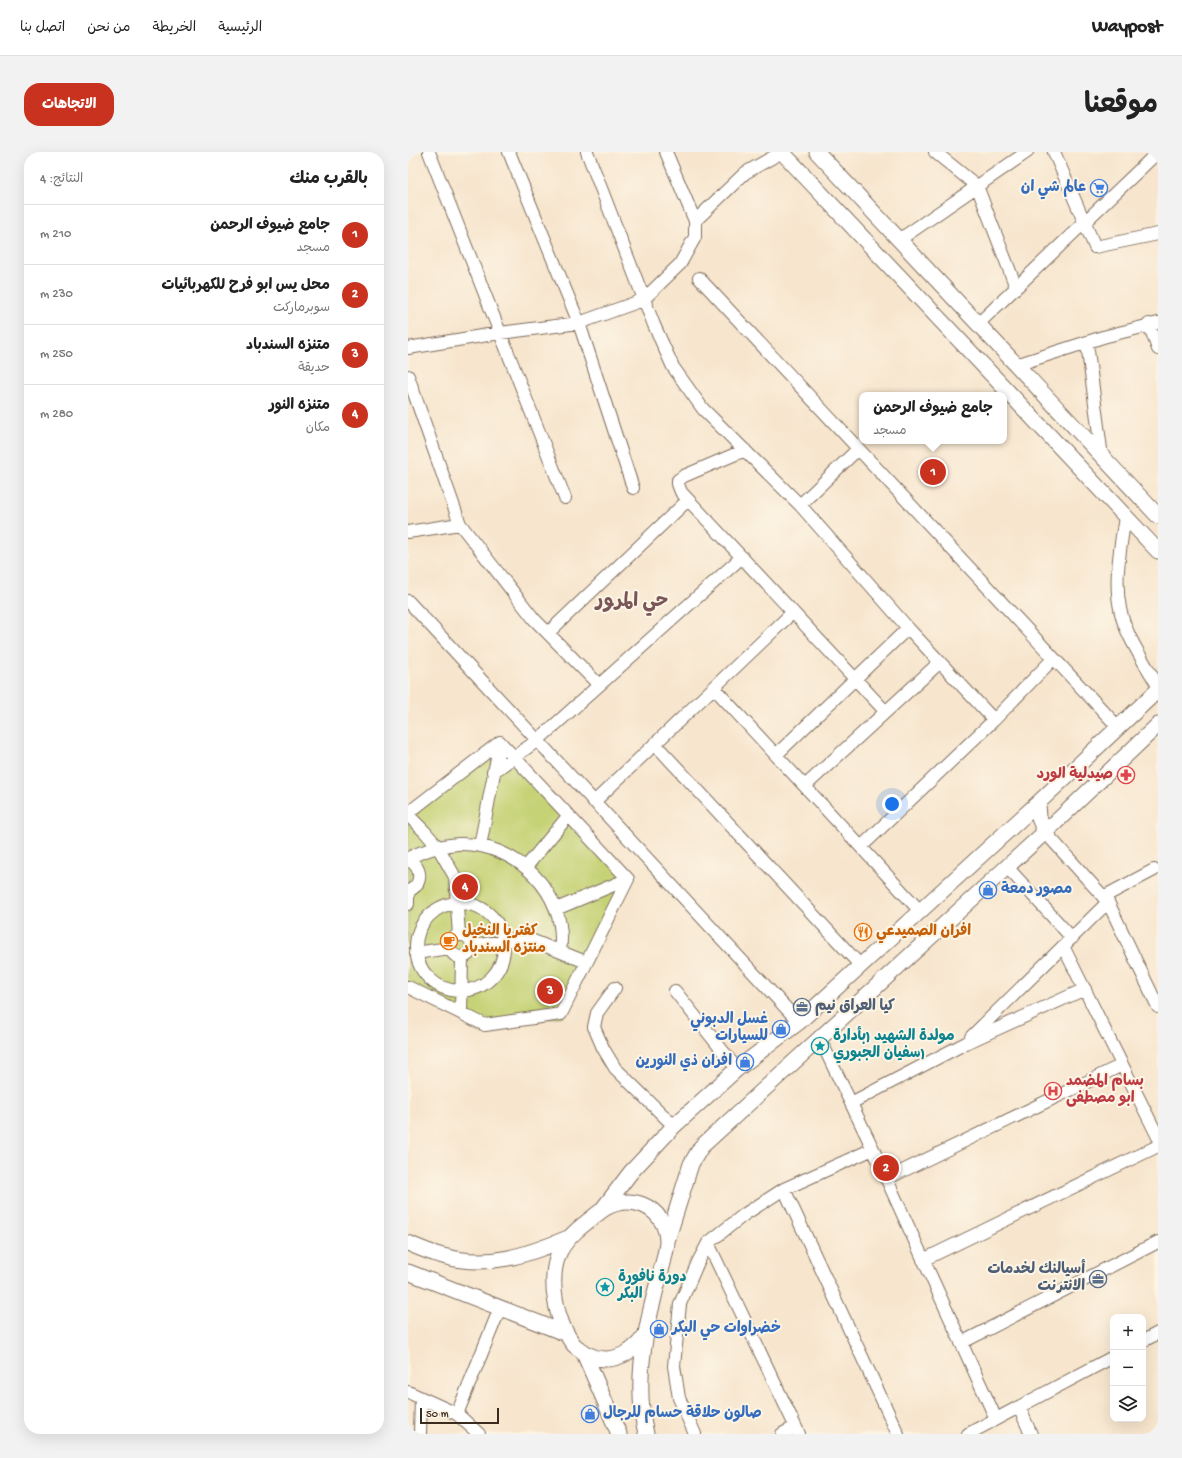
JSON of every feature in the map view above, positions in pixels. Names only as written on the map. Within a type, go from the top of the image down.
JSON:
[{"type":"main road","points":[[782,152],[1158,551]]},
{"type":"main road","points":[[817,152],[1102,457],[1156,511]]},
{"type":"main road","points":[[852,227],[863,230],[870,226],[873,219],[870,208]]},
{"type":"main road","points":[[889,266],[886,259],[891,249],[904,245]]},
{"type":"main road","points":[[408,1243],[442,1256],[459,1260],[494,1261],[529,1254],[568,1238],[602,1210],[631,1172],[674,1126],[737,1069],[799,1022],[1038,803],[1158,690]]},
{"type":"main road","points":[[646,1434],[641,1403],[644,1337],[667,1241],[691,1164],[701,1147],[1045,832],[1158,725]]},
{"type":"main road","points":[[1038,803],[1039,818],[1045,832]]},
{"type":"main road","points":[[602,1210],[620,1202],[639,1203],[648,1206],[662,1220],[667,1241]]},
{"type":"main road","points":[[568,1238],[560,1251],[555,1265],[553,1279],[556,1301],[567,1334],[575,1346],[595,1358],[618,1358],[633,1350],[644,1337]]},
{"type":"main road","points":[[408,1272],[567,1334]]},
{"type":"main road","points":[[583,1352],[619,1434]]},
{"type":"street","points":[[429,152],[565,498]]},
{"type":"street","points":[[509,152],[580,323],[633,488]]},
{"type":"street","points":[[587,152],[644,300],[673,367],[703,409],[800,505],[908,628],[994,720]]},
{"type":"street","points":[[408,348],[500,333],[580,323],[644,300],[680,264],[695,237],[695,221],[666,152]]},
{"type":"street","points":[[695,221],[745,173],[782,152]]},
{"type":"street","points":[[935,152],[977,186],[1016,287]]},
{"type":"street","points":[[904,245],[977,186],[1027,152]]},
{"type":"street","points":[[1054,152],[1095,247],[1158,234]]},
{"type":"street","points":[[978,324],[1084,221],[1158,152]]},
{"type":"street","points":[[699,278],[1118,727]]},
{"type":"street","points":[[1016,365],[1154,324],[1158,350]]},
{"type":"street","points":[[1087,343],[1102,457]]},
{"type":"street","points":[[408,376],[460,524],[534,619],[599,686]]},
{"type":"street","points":[[800,505],[858,449]]},
{"type":"street","points":[[745,450],[678,480],[681,492],[885,712]]},
{"type":"street","points":[[548,633],[688,500]]},
{"type":"street","points":[[1125,517],[1117,571],[1119,604],[1128,634],[1158,686]]},
{"type":"street","points":[[408,532],[460,524]]},
{"type":"street","points":[[493,772],[538,740],[742,557]]},
{"type":"street","points":[[408,601],[799,1022]]},
{"type":"street","points":[[594,802],[793,612]]},
{"type":"street","points":[[776,755],[908,628]]},
{"type":"street","points":[[862,847],[994,720],[1053,659]]},
{"type":"street","points":[[805,786],[940,662]]},
{"type":"street","points":[[714,688],[920,911]]},
{"type":"street","points":[[500,742],[628,879]]},
{"type":"street","points":[[480,846],[493,772],[500,742]]},
{"type":"street","points":[[459,935],[455,876],[438,847],[408,814],[500,742]]},
{"type":"street","points":[[655,744],[860,965]]},
{"type":"street","points":[[526,867],[569,815]]},
{"type":"street","points":[[1045,832],[1106,899],[1158,1007]]},
{"type":"street","points":[[408,859],[438,847],[458,844],[480,846],[513,858],[526,867],[544,887],[556,909],[561,937],[560,951]]},
{"type":"street","points":[[408,859],[416,865],[420,876],[418,884],[408,891],[408,904]]},
{"type":"street","points":[[1007,867],[1068,942],[1085,989],[1158,1138]]},
{"type":"street","points":[[966,1043],[1068,942],[1106,899],[1157,871]]},
{"type":"street","points":[[556,909],[628,879]]},
{"type":"street","points":[[408,987],[485,1025],[561,1014],[628,879]]},
{"type":"street","points":[[456,903],[473,905],[488,913],[499,926],[504,942],[503,958],[497,972],[485,984],[474,989],[462,991],[446,989],[432,981],[421,968],[416,953],[417,937],[423,922],[434,911],[456,903]]},
{"type":"street","points":[[408,927],[417,937]]},
{"type":"street","points":[[459,935],[468,938],[472,946],[469,954],[462,958]]},
{"type":"street","points":[[449,948],[452,940],[459,935]]},
{"type":"street","points":[[472,946],[526,938],[586,962]]},
{"type":"street","points":[[416,953],[449,948]]},
{"type":"street","points":[[449,948],[454,955],[462,958]]},
{"type":"street","points":[[461,1013],[462,958]]},
{"type":"street","points":[[615,988],[597,1013],[594,1027],[614,1068],[674,1126]]},
{"type":"street","points":[[851,1103],[966,1043],[1085,989]]},
{"type":"street","points":[[674,991],[737,1069]]},
{"type":"street","points":[[820,1038],[873,1149],[996,1419]]},
{"type":"street","points":[[886,1179],[1122,1065]]},
{"type":"street","points":[[923,1260],[1158,1146]]},
{"type":"street","points":[[695,1434],[679,1398],[674,1366],[680,1304],[708,1243],[745,1214],[784,1189],[873,1149]]},
{"type":"street","points":[[784,1189],[898,1434]]},
{"type":"street","points":[[961,1342],[1158,1242]]},
{"type":"street","points":[[708,1243],[797,1431],[782,1434]]},
{"type":"street","points":[[457,1414],[500,1308]]},
{"type":"street","points":[[1146,1340],[1158,1334]]},
{"type":"street","points":[[968,1434],[1110,1359]]},
{"type":"street","points":[[408,1392],[457,1414],[479,1434]]},
{"type":"street","points":[[420,1434],[421,1398]]},
{"type":"street","points":[[1019,1407],[1031,1434]]},
{"type":"green space","points":[[500,739],[631,879],[563,1016],[484,1026],[408,989],[408,811]]},
{"type":"place","name":"عالم شي ان","points":[[1099,188]]},
{"type":"place","name":"جامع ضيوف الرحمن","points":[[933,472]]},
{"type":"place","name":"صيدلية الورد","points":[[1126,775]]},
{"type":"place","name":"متنزه النور","points":[[465,887]]},
{"type":"place","name":"مصور دمعة","points":[[988,890]]},
{"type":"place","name":"افران الصميدعي","points":[[863,932]]},
{"type":"place","name":"كفتريا النخيل منتزه السندباد","points":[[449,941]]},
{"type":"place","name":"متنزه السندباد","points":[[550,991]]},
{"type":"place","name":"کیا العراق نیم","points":[[802,1007]]},
{"type":"place","name":"غسل الدبوني للسيارات","points":[[781,1029]]},
{"type":"place","name":"مولدة الشهيد (بأدارة سفيان الجبوري)","points":[[820,1046]]},
{"type":"place","name":"افران ذي النورين","points":[[745,1062]]},
{"type":"place","name":"بسام المضمد ابو مصطفى","points":[[1053,1091]]},
{"type":"place","name":"محل يس ابو فرح للكهربائيات","points":[[886,1168]]},
{"type":"place","name":"أسيالنك لخدمات الانترنت","points":[[1098,1279]]},
{"type":"place","name":"دورة نافورة البكر","points":[[605,1287]]},
{"type":"place","name":"خضراوات حي البكر","points":[[659,1329]]},
{"type":"place","name":"صالون حلاقة حسام للرجال","points":[[590,1414]]},
{"type":"district","name":"حي المرور","points":[[632,602]]}]
